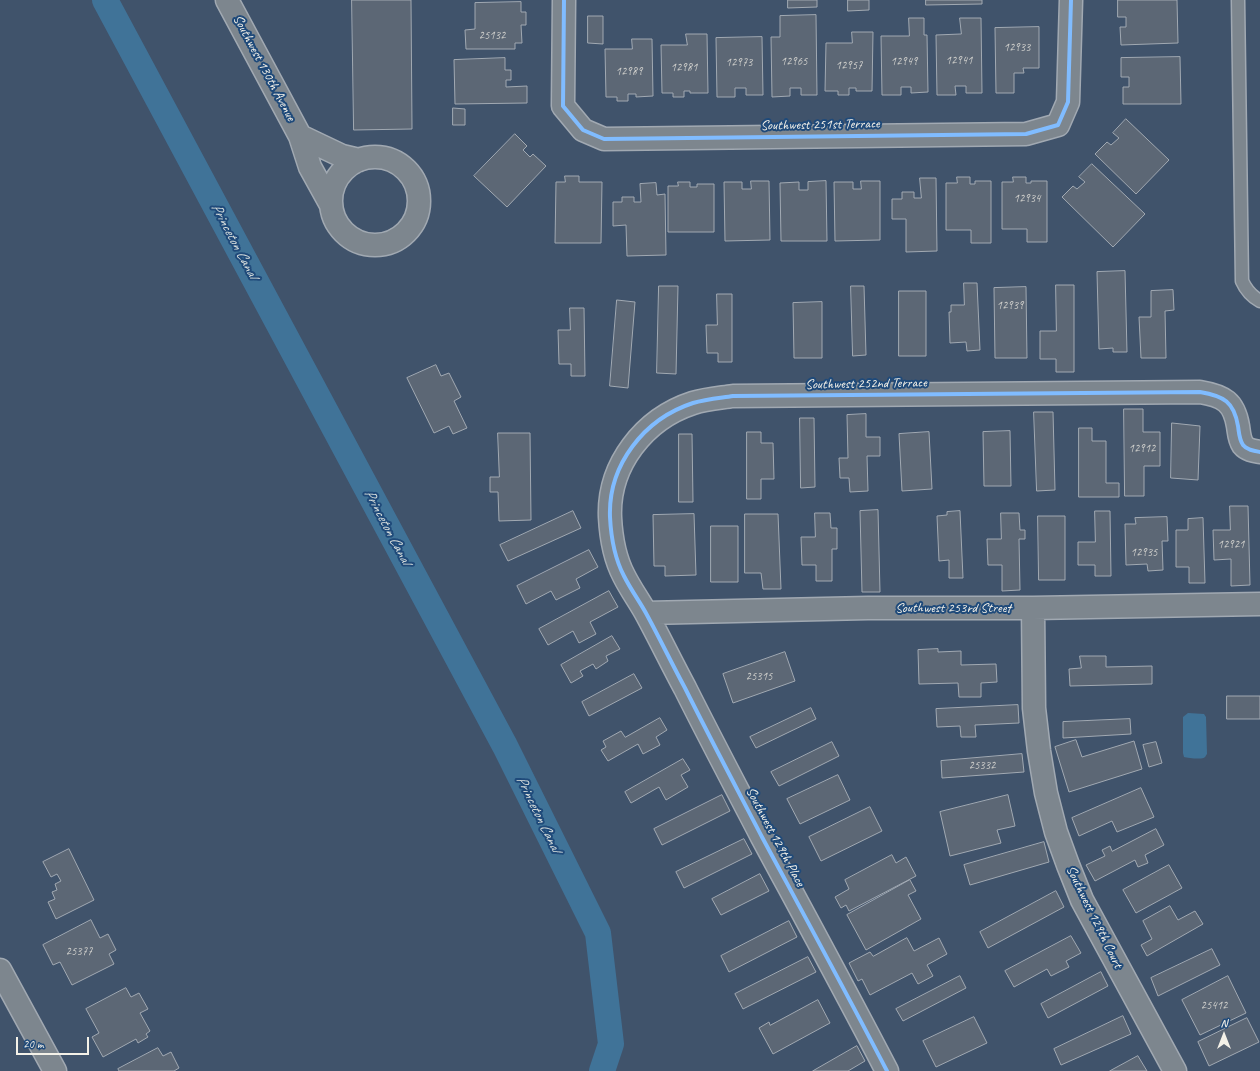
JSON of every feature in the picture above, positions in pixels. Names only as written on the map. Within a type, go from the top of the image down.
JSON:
[{"type":"street","name":"Southwest 130th Avenue","points":[[227,0],[300,136],[310,166],[331,205]]},
{"type":"street","name":"Southwest 251st Terrace","points":[[564,0],[563,106],[583,130],[604,139],[1026,134],[1058,125],[1068,102],[1071,0]]},
{"type":"street","name":"Southwest 130th Avenue","points":[[300,136],[342,156],[359,160]]},
{"type":"street","points":[[371,157],[383,158],[395,162],[405,169],[413,178],[418,189],[420,202],[418,214],[413,225],[405,234],[394,241],[383,245],[371,245],[359,242],[348,236],[340,228],[334,217],[331,205],[331,194],[335,183],[341,173],[349,165],[359,160],[371,157]]},
{"type":"street","name":"Southwest 252nd Terrace","points":[[646,613],[624,575],[617,556],[611,533],[610,502],[612,488],[618,470],[628,452],[639,438],[653,425],[670,414],[692,404],[733,396],[1200,392],[1212,394],[1223,399],[1230,405],[1236,413],[1240,438],[1244,445],[1250,450],[1260,452]]},
{"type":"street","name":"Southwest 253rd Street","points":[[646,613],[868,608],[1033,608],[1260,604]]},
{"type":"street","name":"Southwest 129th Court","points":[[1033,608],[1034,708],[1046,793],[1056,832],[1082,900],[1175,1071]]},
{"type":"street","name":"Southwest 129th Place","points":[[646,613],[887,1071]]},
{"type":"street","points":[[0,970],[55,1071]]},
{"type":"lane","points":[[1238,0],[1242,281],[1252,297],[1260,301]]},
{"type":"water","points":[[1188,713],[1204,714],[1206,717],[1207,754],[1204,758],[1184,757],[1183,717]]},
{"type":"building","points":[[352,0],[411,0],[412,129],[354,130]]},
{"type":"building","points":[[788,0],[817,0],[817,7],[788,8]]},
{"type":"building","points":[[848,0],[869,0],[869,10],[848,11]]},
{"type":"building","points":[[926,0],[982,0],[982,4],[926,5]]},
{"type":"building","points":[[1118,0],[1177,0],[1178,43],[1121,45],[1120,27],[1126,27],[1126,17],[1118,17]]},
{"type":"building","points":[[521,2],[521,12],[526,12],[526,25],[521,25],[522,43],[515,43],[515,49],[466,49],[465,30],[475,29],[475,3]]},
{"type":"building","points":[[816,15],[817,95],[801,95],[801,88],[790,88],[790,96],[772,97],[771,37],[780,37],[780,16]]},
{"type":"building","points":[[588,16],[603,16],[603,44],[588,43]]},
{"type":"building","points":[[909,18],[924,18],[924,35],[927,35],[928,92],[911,93],[911,87],[901,87],[901,95],[882,95],[881,36],[909,36]]},
{"type":"building","points":[[960,18],[981,18],[982,93],[966,93],[966,86],[955,86],[956,95],[937,95],[936,35],[961,34]]},
{"type":"building","points":[[1039,27],[1039,68],[1023,68],[1024,73],[1014,73],[1014,93],[996,93],[995,28]]},
{"type":"building","points":[[852,32],[873,32],[872,91],[856,91],[856,88],[849,88],[849,95],[838,95],[838,91],[825,91],[826,43],[852,43]]},
{"type":"building","points":[[686,34],[707,34],[708,93],[690,93],[690,91],[684,91],[684,97],[673,97],[673,93],[662,93],[661,45],[687,45]]},
{"type":"building","points":[[762,37],[763,95],[746,95],[746,88],[735,88],[735,97],[717,97],[716,38]]},
{"type":"building","points":[[632,39],[652,39],[653,96],[636,97],[636,94],[628,94],[628,101],[617,101],[617,97],[606,97],[605,49],[632,49]]},
{"type":"building","points":[[1180,57],[1181,104],[1123,104],[1123,87],[1129,87],[1129,77],[1121,77],[1121,58]]},
{"type":"building","points":[[505,58],[505,70],[511,70],[511,80],[506,80],[506,87],[527,86],[527,103],[455,104],[454,60]]},
{"type":"building","points":[[453,108],[465,109],[465,125],[453,125]]},
{"type":"building","points":[[1126,119],[1169,160],[1136,194],[1095,154],[1107,142],[1111,145],[1119,138],[1113,133]]},
{"type":"building","points":[[515,134],[527,146],[523,150],[530,157],[533,154],[546,166],[507,207],[474,176]]},
{"type":"building","points":[[1092,164],[1145,214],[1113,247],[1062,197],[1073,186],[1077,189],[1085,182],[1079,177]]},
{"type":"building","points":[[565,176],[579,176],[579,182],[602,182],[601,243],[555,243],[556,182],[565,182]]},
{"type":"building","points":[[957,177],[970,177],[970,184],[975,184],[975,181],[991,181],[991,243],[971,243],[971,230],[946,230],[946,183],[957,183]]},
{"type":"building","points":[[1013,177],[1026,177],[1026,183],[1031,183],[1031,181],[1047,181],[1047,242],[1027,242],[1027,229],[1002,229],[1002,182],[1013,182]]},
{"type":"building","points":[[920,178],[936,178],[937,251],[906,252],[906,219],[892,219],[892,199],[902,199],[902,192],[914,192],[914,198],[921,198]]},
{"type":"building","points":[[751,181],[769,181],[770,240],[725,241],[724,182],[742,182],[742,189],[751,189]]},
{"type":"building","points":[[826,181],[827,241],[781,241],[780,183],[799,182],[799,190],[808,190],[808,182]]},
{"type":"building","points":[[861,181],[880,181],[880,240],[835,241],[834,182],[853,182],[853,189],[861,189]]},
{"type":"building","points":[[678,182],[690,182],[690,187],[697,187],[697,184],[714,184],[714,232],[668,232],[668,186],[678,186]]},
{"type":"building","points":[[656,183],[657,195],[665,194],[666,255],[627,256],[626,225],[613,226],[613,202],[622,202],[622,197],[634,197],[634,202],[641,202],[640,184]]},
{"type":"building","points":[[1125,271],[1127,352],[1113,352],[1113,348],[1099,349],[1097,272]]},
{"type":"building","points":[[964,283],[977,283],[980,350],[967,351],[966,342],[950,343],[949,312],[951,312],[951,305],[964,305]]},
{"type":"building","points":[[1056,285],[1074,285],[1074,372],[1056,372],[1056,359],[1040,359],[1040,331],[1056,331]]},
{"type":"building","points":[[659,286],[678,286],[676,374],[657,373]]},
{"type":"building","points":[[851,286],[864,286],[866,355],[853,356]]},
{"type":"building","points":[[1026,287],[1027,358],[995,358],[994,288]]},
{"type":"building","points":[[1173,290],[1174,310],[1165,311],[1166,358],[1141,358],[1139,317],[1151,317],[1151,291]]},
{"type":"building","points":[[899,291],[926,291],[926,356],[899,356]]},
{"type":"building","points":[[717,294],[732,294],[732,362],[718,362],[718,353],[707,353],[706,325],[717,325]]},
{"type":"building","points":[[617,300],[635,302],[628,388],[610,386]]},
{"type":"building","points":[[822,302],[822,358],[794,358],[793,303]]},
{"type":"building","points":[[570,308],[584,308],[585,376],[571,376],[571,364],[559,364],[558,330],[570,330]]},
{"type":"building","points":[[436,365],[441,376],[449,373],[461,397],[454,401],[467,428],[453,434],[449,426],[434,433],[407,378]]},
{"type":"building","points":[[1124,409],[1143,409],[1143,432],[1160,432],[1160,466],[1144,466],[1144,496],[1125,496]]},
{"type":"building","points":[[1034,412],[1053,412],[1055,490],[1037,491]]},
{"type":"building","points":[[866,414],[866,437],[880,437],[880,456],[867,456],[868,491],[850,492],[849,478],[840,478],[839,458],[848,458],[847,415]]},
{"type":"building","points":[[800,418],[814,418],[815,487],[801,488]]},
{"type":"building","points":[[1172,423],[1200,426],[1198,480],[1171,478]]},
{"type":"building","points":[[1079,428],[1092,428],[1092,441],[1106,441],[1106,483],[1119,483],[1119,497],[1079,497]]},
{"type":"building","points":[[1010,431],[1011,486],[984,486],[983,432]]},
{"type":"building","points":[[747,432],[761,432],[761,443],[773,443],[774,479],[761,479],[761,499],[747,499]]},
{"type":"building","points":[[929,432],[932,489],[902,491],[899,434]]},
{"type":"building","points":[[498,433],[530,433],[531,520],[499,521],[498,492],[490,492],[490,477],[499,477]]},
{"type":"building","points":[[679,434],[692,434],[693,502],[679,502]]},
{"type":"building","points":[[1230,506],[1248,506],[1250,585],[1231,586],[1231,559],[1214,560],[1213,530],[1230,530]]},
{"type":"building","points":[[878,510],[880,592],[862,592],[860,511]]},
{"type":"building","points":[[573,511],[581,528],[508,561],[500,545]]},
{"type":"building","points":[[960,511],[963,578],[949,578],[949,560],[939,561],[937,516],[947,515],[947,512]]},
{"type":"building","points":[[1095,511],[1110,511],[1111,576],[1095,576],[1095,565],[1078,565],[1078,542],[1095,542]]},
{"type":"building","points":[[815,513],[830,513],[831,528],[837,528],[837,549],[832,549],[832,581],[816,581],[816,565],[802,565],[801,537],[815,537]]},
{"type":"building","points":[[1001,513],[1019,513],[1020,530],[1025,530],[1025,539],[1019,539],[1020,590],[1002,591],[1002,565],[988,565],[987,539],[1001,539]]},
{"type":"building","points":[[694,514],[696,575],[665,576],[665,566],[654,566],[653,515]]},
{"type":"building","points":[[745,514],[778,514],[781,589],[763,589],[761,573],[745,573]]},
{"type":"building","points":[[1038,516],[1065,516],[1065,580],[1039,580]]},
{"type":"building","points":[[1167,517],[1168,541],[1162,541],[1163,570],[1148,571],[1147,564],[1126,565],[1125,524],[1136,524],[1135,518]]},
{"type":"building","points":[[1203,518],[1205,583],[1189,583],[1189,567],[1176,567],[1176,530],[1188,530],[1188,519]]},
{"type":"building","points":[[711,526],[738,526],[738,582],[711,582]]},
{"type":"building","points":[[589,550],[598,567],[576,579],[580,588],[556,600],[551,591],[526,604],[517,586]]},
{"type":"building","points":[[609,591],[618,607],[590,622],[596,634],[579,643],[573,631],[548,645],[539,629]]},
{"type":"building","points":[[612,636],[620,649],[606,656],[608,661],[596,669],[593,664],[580,671],[583,676],[571,683],[561,665]]},
{"type":"building","points":[[938,649],[938,652],[961,651],[961,665],[996,664],[997,682],[981,683],[981,697],[959,697],[958,683],[919,684],[918,650]]},
{"type":"building","points":[[785,652],[795,681],[733,703],[723,674]]},
{"type":"building","points":[[1080,656],[1106,656],[1106,667],[1152,666],[1152,684],[1070,686],[1069,669],[1081,668]]},
{"type":"building","points":[[634,674],[642,688],[589,716],[582,702]]},
{"type":"building","points":[[1227,696],[1260,696],[1260,719],[1227,719]]},
{"type":"building","points":[[1018,705],[1019,723],[975,725],[976,737],[961,737],[960,726],[937,727],[936,709]]},
{"type":"building","points":[[811,708],[816,719],[756,748],[750,737]]},
{"type":"building","points":[[660,718],[667,730],[656,737],[660,745],[643,754],[638,744],[608,761],[601,750],[606,747],[603,741],[621,731],[625,737]]},
{"type":"building","points":[[1130,719],[1131,734],[1063,738],[1063,722]]},
{"type":"building","points":[[1076,740],[1082,757],[1134,741],[1142,769],[1069,792],[1055,747]]},
{"type":"building","points":[[832,742],[839,756],[779,786],[771,772]]},
{"type":"building","points":[[1156,742],[1162,763],[1149,767],[1143,745]]},
{"type":"building","points":[[1022,754],[1024,772],[942,778],[941,761]]},
{"type":"building","points":[[683,759],[690,770],[681,775],[688,787],[666,800],[659,787],[631,803],[625,792]]},
{"type":"building","points":[[838,775],[850,800],[800,824],[787,799]]},
{"type":"building","points":[[1141,788],[1154,817],[1117,832],[1112,821],[1079,836],[1072,818]]},
{"type":"building","points":[[722,795],[730,811],[662,845],[654,829]]},
{"type":"building","points":[[1008,795],[1015,826],[997,830],[1001,843],[950,856],[940,812]]},
{"type":"building","points":[[870,807],[882,831],[821,861],[809,837]]},
{"type":"building","points":[[1156,829],[1164,845],[1145,855],[1148,863],[1138,867],[1135,860],[1095,881],[1086,865],[1105,856],[1102,850],[1110,846],[1112,851]]},
{"type":"building","points":[[744,839],[752,854],[684,888],[676,872]]},
{"type":"building","points":[[1044,842],[1049,862],[970,885],[964,865]]},
{"type":"building","points":[[69,849],[94,900],[56,919],[48,902],[55,899],[52,892],[57,890],[55,884],[61,881],[57,874],[51,877],[43,862]]},
{"type":"building","points":[[892,855],[896,863],[906,857],[916,876],[849,911],[846,905],[841,908],[835,897],[849,889],[845,880]]},
{"type":"building","points":[[1169,865],[1182,888],[1136,913],[1123,890]]},
{"type":"building","points":[[760,874],[769,891],[721,915],[712,899]]},
{"type":"building","points":[[910,880],[916,891],[908,895],[921,919],[866,950],[847,915]]},
{"type":"building","points":[[1056,891],[1064,907],[988,948],[980,932]]},
{"type":"building","points":[[1170,906],[1178,920],[1195,911],[1203,924],[1147,956],[1141,945],[1152,939],[1143,921]]},
{"type":"building","points":[[91,920],[100,938],[108,934],[116,950],[109,954],[114,964],[72,985],[60,962],[53,965],[43,945]]},
{"type":"building","points":[[789,921],[797,937],[729,972],[721,956]]},
{"type":"building","points":[[1071,936],[1081,953],[1066,961],[1069,967],[1051,976],[1047,969],[1014,987],[1005,971]]},
{"type":"building","points":[[907,938],[914,951],[939,938],[947,954],[927,965],[933,976],[918,984],[912,973],[870,995],[862,979],[858,981],[849,963],[870,952],[873,956]]},
{"type":"building","points":[[1212,949],[1220,965],[1158,996],[1151,978]]},
{"type":"building","points":[[808,957],[816,972],[743,1009],[735,994]]},
{"type":"building","points":[[1101,972],[1108,986],[1048,1018],[1041,1004]]},
{"type":"building","points":[[960,976],[966,988],[903,1021],[896,1009]]},
{"type":"building","points":[[1228,976],[1246,1013],[1200,1035],[1182,1000]]},
{"type":"building","points":[[126,988],[131,997],[139,993],[148,1009],[140,1013],[150,1031],[146,1034],[148,1037],[138,1043],[136,1039],[103,1057],[92,1037],[99,1033],[86,1009]]},
{"type":"building","points":[[818,1000],[830,1023],[773,1054],[759,1028],[769,1022],[770,1025]]},
{"type":"building","points":[[1123,1016],[1131,1034],[1061,1065],[1054,1049]]},
{"type":"building","points":[[974,1017],[987,1043],[936,1067],[923,1041]]},
{"type":"building","points":[[1247,1018],[1259,1042],[1209,1066],[1198,1042]]},
{"type":"building","points":[[857,1046],[865,1061],[848,1071],[813,1071]]},
{"type":"building","points":[[158,1048],[163,1056],[171,1052],[179,1068],[174,1071],[119,1071],[118,1069]]},
{"type":"building","points":[[1138,1056],[1147,1071],[1110,1071]]},
{"type":"waterway","name":"Princeton Canal","points":[[105,0],[505,746],[598,933],[611,1044],[602,1071]]},
{"type":"cycle path","points":[[564,0],[563,106],[583,130],[604,139],[1026,134],[1058,125],[1068,102],[1071,0]]},
{"type":"cycle path","points":[[887,1071],[713,744],[652,624],[621,569],[614,548],[610,517],[611,498],[615,480],[622,462],[632,446],[645,432],[659,420],[675,410],[693,403],[733,396],[1200,392],[1222,398],[1231,406],[1234,411],[1243,445],[1253,451],[1260,452]]}]
